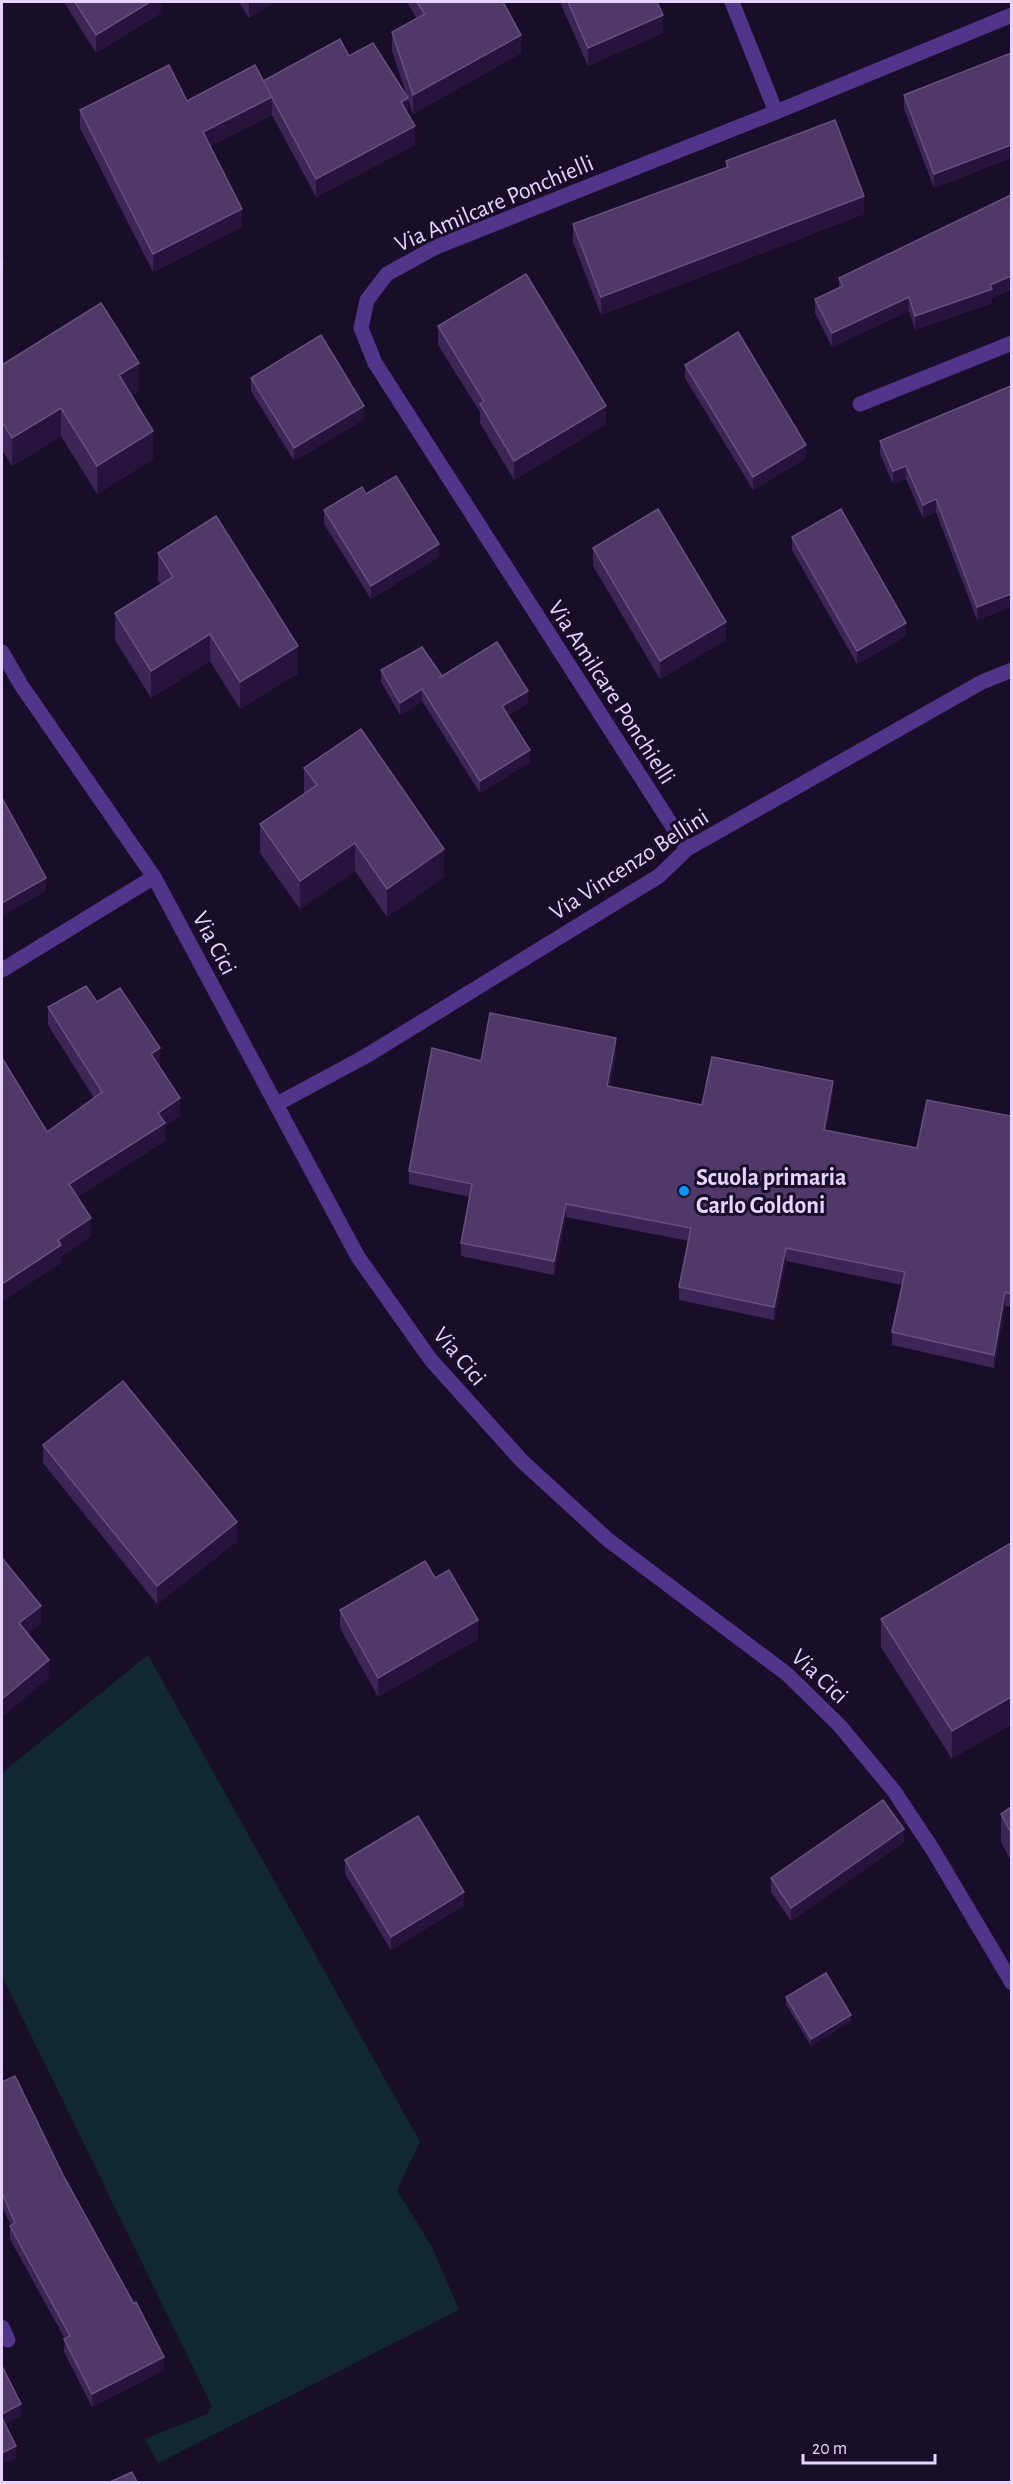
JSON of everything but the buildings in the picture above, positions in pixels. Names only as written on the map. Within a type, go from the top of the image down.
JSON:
[{"type":"street","points":[[732,2],[776,112]]},
{"type":"street","name":"Via Amilcare Ponchielli","points":[[687,849],[375,363],[361,328],[367,300],[387,274],[436,247],[776,112],[1011,15]]},
{"type":"street","points":[[860,404],[1011,343]]},
{"type":"street","name":"Via Cici","points":[[2,652],[21,685],[154,877],[358,1257],[431,1360],[522,1461],[607,1539],[787,1674],[840,1726],[894,1791],[933,1850],[1011,1983]]},
{"type":"street","name":"Via Vincenzo Bellini","points":[[276,1104],[366,1056],[659,876],[687,849],[982,682],[1011,670]]},
{"type":"street","points":[[2,970],[154,877]]},
{"type":"shaded area","points":[[148,1655],[420,2142],[397,2190],[432,2247],[459,2310],[158,2463],[145,2439],[207,2414],[212,2406],[2,1976],[2,1773]]},
{"type":"place","name":"Scuola primaria Carlo Goldoni","points":[[684,1191]]}]
